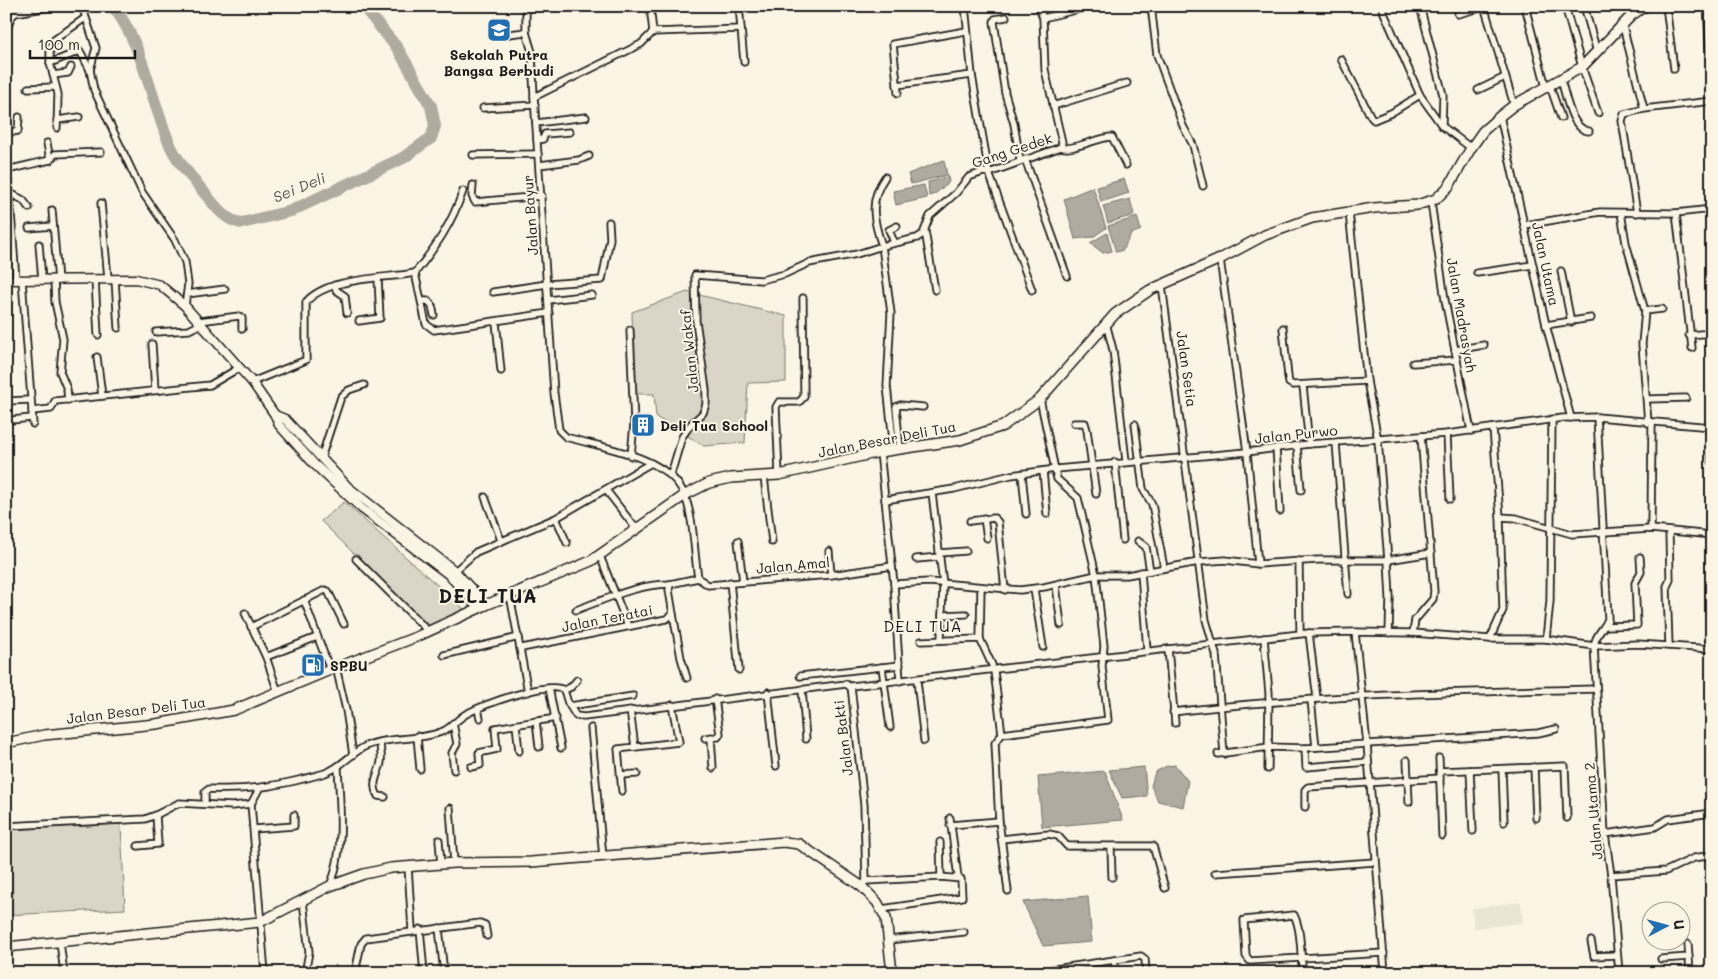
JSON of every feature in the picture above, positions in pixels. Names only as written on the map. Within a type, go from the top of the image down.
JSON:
[{"type":"main road","points":[[1431,202],[1449,186],[1471,148],[1500,116],[1514,105],[1582,67],[1632,16],[1645,6]]},
{"type":"main road","name":"Jalan Besar Deli Tua","points":[[6,743],[44,735],[156,724],[234,710],[428,632],[482,606],[600,556],[685,495],[709,483],[723,480],[778,476],[880,452],[960,440],[1003,426],[1040,400],[1119,310],[1162,285],[1284,227],[1312,218],[1431,202]]},
{"type":"main road","points":[[6,280],[95,280],[112,278],[156,283],[185,306],[200,322],[252,382],[275,415],[278,425],[343,493],[448,574],[482,606]]},
{"type":"main road","points":[[275,415],[284,419],[366,503],[455,571],[482,606]]},
{"type":"main road","points":[[6,947],[260,922],[330,886],[381,870],[408,866],[454,863],[531,862],[792,842],[799,844],[864,884],[882,909],[886,918],[892,973]]},
{"type":"street","points":[[6,32],[15,13],[56,6]]},
{"type":"street","points":[[82,6],[96,48],[90,70]]},
{"type":"street","name":"Jalan Bayur","points":[[526,6],[526,32],[532,52],[554,393],[559,430],[566,438],[651,462],[671,474],[685,495]]},
{"type":"street","points":[[650,6],[653,32]]},
{"type":"street","points":[[739,6],[744,62]]},
{"type":"street","points":[[965,6],[966,31],[972,75],[989,173],[1032,290]]},
{"type":"street","name":"Gang Gedek","points":[[925,231],[930,216],[956,193],[969,176],[983,172],[989,173],[1061,147],[1062,142],[1045,70],[1043,18],[1038,6]]},
{"type":"street","points":[[1043,18],[1092,6]]},
{"type":"street","points":[[1151,6],[1157,56],[1183,126],[1193,145],[1203,186]]},
{"type":"street","points":[[1382,6],[1420,95],[1442,126],[1471,148]]},
{"type":"street","points":[[1420,6],[1443,95],[1442,126]]},
{"type":"street","points":[[1526,6],[1548,86],[1561,118]]},
{"type":"street","points":[[1565,6],[1582,67],[1598,113]]},
{"type":"street","points":[[1584,6],[1597,53]]},
{"type":"street","points":[[1629,6],[1632,16]]},
{"type":"street","points":[[1666,6],[1674,70]]},
{"type":"street","points":[[1707,6],[1712,88]]},
{"type":"street","points":[[1458,14],[1484,7],[1514,105]]},
{"type":"street","points":[[1006,17],[995,19],[994,22],[1005,93],[1022,160],[1067,276]]},
{"type":"street","points":[[57,128],[59,105],[50,63],[50,50],[54,40],[85,18]]},
{"type":"street","points":[[1623,26],[1644,109]]},
{"type":"street","points":[[534,97],[641,44],[653,32],[741,29]]},
{"type":"street","points":[[898,93],[894,44],[966,31]]},
{"type":"street","points":[[509,34],[526,32]]},
{"type":"street","points":[[50,63],[80,51],[90,70],[94,90],[122,153],[142,192],[175,240],[186,262],[187,294],[185,306]]},
{"type":"street","points":[[1341,59],[1374,120],[1391,113],[1420,95]]},
{"type":"street","points":[[53,75],[68,73],[71,68]]},
{"type":"street","points":[[897,85],[972,75]]},
{"type":"street","points":[[1478,90],[1505,78]]},
{"type":"street","points":[[1561,80],[1576,125],[1583,130],[1589,131]]},
{"type":"street","points":[[1053,106],[1126,83]]},
{"type":"street","points":[[28,88],[56,87]]},
{"type":"street","points":[[1637,213],[1622,117],[1624,114],[1644,109],[1712,101]]},
{"type":"street","points":[[483,108],[534,105]]},
{"type":"street","name":"Jalan Utama","points":[[1500,116],[1546,325],[1571,418]]},
{"type":"street","points":[[6,133],[17,132],[19,117]]},
{"type":"street","points":[[57,120],[79,117]]},
{"type":"street","points":[[536,123],[586,117]]},
{"type":"street","points":[[537,140],[543,139],[545,134],[570,132]]},
{"type":"street","points":[[1061,147],[1068,149],[1101,138],[1112,137],[1126,166]]},
{"type":"street","points":[[47,143],[50,160]]},
{"type":"street","points":[[11,420],[33,421],[10,193],[6,170],[50,160],[55,154],[101,152]]},
{"type":"street","points":[[473,155],[538,154]]},
{"type":"street","points":[[539,165],[580,160],[589,156]]},
{"type":"street","points":[[885,177],[877,188],[873,200],[882,246],[891,313],[888,386],[897,449]]},
{"type":"street","points":[[473,185],[472,196],[475,202],[542,196]]},
{"type":"street","points":[[252,382],[306,360],[306,302],[319,291],[335,285],[415,273],[444,236],[463,191]]},
{"type":"street","points":[[10,193],[23,200],[29,208]]},
{"type":"street","name":"Jalan Madrasyah","points":[[1431,202],[1455,350],[1471,431]]},
{"type":"street","points":[[101,203],[118,328]]},
{"type":"street","points":[[1525,225],[1600,212],[1676,213],[1712,209]]},
{"type":"street","points":[[52,210],[56,280],[55,303],[63,339],[60,372],[67,389],[68,400]]},
{"type":"street","points":[[1349,212],[1367,381],[1378,440],[1388,560],[1389,633]]},
{"type":"street","points":[[1621,213],[1626,243],[1644,310],[1642,344],[1650,423],[1651,529]]},
{"type":"street","points":[[1676,213],[1692,348]]},
{"type":"street","points":[[493,292],[547,284],[603,279],[610,239],[609,222]]},
{"type":"street","points":[[28,228],[53,226]]},
{"type":"street","points":[[894,242],[889,230],[897,226]]},
{"type":"street","points":[[882,246],[917,238],[925,231]]},
{"type":"street","points":[[925,231],[935,290]]},
{"type":"street","points":[[39,244],[42,280]]},
{"type":"street","name":"Jalan Wakaf","points":[[671,474],[682,437],[691,424],[703,413],[706,404],[706,390],[696,321],[695,275],[762,280],[785,274],[809,263],[857,254],[882,246]]},
{"type":"street","points":[[1220,259],[1247,452],[1258,564]]},
{"type":"street","points":[[1477,273],[1533,265]]},
{"type":"street","points":[[1560,271],[1571,322]]},
{"type":"street","points":[[415,273],[426,324],[431,329],[496,322],[549,313]]},
{"type":"street","points":[[360,321],[380,318],[378,278]]},
{"type":"street","points":[[95,280],[98,335]]},
{"type":"street","points":[[335,285],[336,290],[345,296],[347,314]]},
{"type":"street","name":"Jalan Setia","points":[[1162,285],[1206,620],[1216,654],[1221,754],[1269,747]]},
{"type":"street","points":[[187,294],[224,289]]},
{"type":"street","points":[[548,300],[592,295]]},
{"type":"street","points":[[778,476],[776,406],[779,402],[799,402],[804,396],[803,298]]},
{"type":"street","points":[[422,301],[428,301],[432,305],[434,315]]},
{"type":"street","points":[[1644,310],[1662,309]]},
{"type":"street","points":[[156,332],[189,330],[200,322],[240,316],[242,318],[242,329]]},
{"type":"street","points":[[1546,325],[1591,318]]},
{"type":"street","points":[[496,322],[501,371]]},
{"type":"street","points":[[1106,323],[1113,350],[1126,462]]},
{"type":"street","points":[[1283,328],[1289,383],[1293,386],[1367,381]]},
{"type":"street","points":[[630,330],[634,423],[631,456]]},
{"type":"street","points":[[1689,335],[1712,333]]},
{"type":"street","points":[[152,344],[155,390]]},
{"type":"street","points":[[1455,350],[1484,346]]},
{"type":"street","points":[[97,357],[102,396]]},
{"type":"street","points":[[1414,364],[1457,360]]},
{"type":"street","points":[[32,411],[51,409],[55,401],[210,385],[239,368]]},
{"type":"street","points":[[321,458],[341,397],[349,390],[364,385]]},
{"type":"street","points":[[1303,386],[1309,444]]},
{"type":"street","points":[[1647,399],[1686,398]]},
{"type":"street","points":[[6,401],[30,400]]},
{"type":"street","points":[[1008,891],[999,821],[995,743],[1002,734],[1108,720],[1103,656],[1104,646],[1096,575],[1078,498],[1059,481],[1040,400]]},
{"type":"street","points":[[897,449],[896,407],[900,405],[923,407]]},
{"type":"street","points":[[1594,646],[1597,634],[1605,626],[1608,619],[1597,416]]},
{"type":"street","name":"Jalan Purwo","points":[[884,500],[932,493],[1022,474],[1056,469],[1115,462],[1247,452],[1297,445],[1446,434],[1552,419],[1597,416],[1711,428]]},
{"type":"street","points":[[1546,640],[1550,601],[1552,419]]},
{"type":"street","points":[[1074,423],[1085,423],[1096,494]]},
{"type":"street","points":[[1135,424],[1144,492],[1152,504],[1164,568]]},
{"type":"street","points":[[1490,639],[1493,628],[1503,610],[1500,517],[1493,428]]},
{"type":"street","points":[[1711,428],[1712,462]]},
{"type":"street","points":[[1446,434],[1450,498]]},
{"type":"street","points":[[1413,633],[1416,618],[1433,599],[1421,436]]},
{"type":"street","points":[[1336,443],[1348,594]]},
{"type":"street","points":[[1297,445],[1301,490]]},
{"type":"street","points":[[1276,448],[1280,511]]},
{"type":"street","points":[[880,452],[894,584],[900,681]]},
{"type":"street","points":[[455,571],[470,556],[501,540],[556,518],[651,462]]},
{"type":"street","points":[[1115,462],[1123,540]]},
{"type":"street","points":[[1042,471],[1048,514]]},
{"type":"street","points":[[1022,474],[1026,514]]},
{"type":"street","points":[[764,477],[772,542]]},
{"type":"street","points":[[606,490],[637,530]]},
{"type":"street","points":[[932,493],[943,584],[941,640]]},
{"type":"street","points":[[576,610],[616,595],[698,578],[685,495]]},
{"type":"street","points":[[485,497],[501,540]]},
{"type":"street","points":[[1500,517],[1516,518],[1572,534],[1651,529],[1712,535]]},
{"type":"street","points":[[556,518],[567,543]]},
{"type":"street","points":[[984,518],[987,538]]},
{"type":"street","points":[[970,521],[994,518],[998,522],[1005,590]]},
{"type":"street","points":[[1669,531],[1669,646]]},
{"type":"street","points":[[738,540],[743,582]]},
{"type":"street","points":[[1138,541],[1146,546],[1150,571]]},
{"type":"street","points":[[829,551],[832,574]]},
{"type":"street","points":[[916,559],[966,551]]},
{"type":"street","points":[[894,584],[929,582],[1005,590],[1034,589],[1096,575],[1127,575],[1198,562],[1225,560],[1258,564],[1299,561],[1388,560],[1431,553]]},
{"type":"street","points":[[600,556],[628,626]]},
{"type":"street","points":[[1605,626],[1637,624],[1634,583],[1640,572],[1640,557]]},
{"type":"street","points":[[356,559],[428,632]]},
{"type":"street","points":[[1299,561],[1300,633]]},
{"type":"street","name":"Jalan Amal","points":[[698,578],[708,585],[832,574],[892,566]]},
{"type":"street","points":[[1142,572],[1147,650]]},
{"type":"street","points":[[730,582],[740,670]]},
{"type":"street","name":"Jalan Teratai","points":[[522,648],[660,621],[673,614],[669,590],[670,584]]},
{"type":"street","points":[[1056,585],[1060,625]]},
{"type":"street","points":[[981,587],[980,639],[993,668],[1002,734]]},
{"type":"street","points":[[1034,589],[1043,647]]},
{"type":"street","points":[[251,627],[326,590],[344,624]]},
{"type":"street","points":[[510,595],[522,648],[528,692]]},
{"type":"street","points":[[304,600],[333,669],[346,710],[353,756]]},
{"type":"street","points":[[245,613],[266,658],[278,692]]},
{"type":"street","points":[[673,614],[687,678]]},
{"type":"street","points":[[942,616],[966,614]]},
{"type":"street","points":[[1355,632],[1367,744],[1385,973]]},
{"type":"street","name":"Jalan Bakti","points":[[864,884],[864,805],[848,685],[917,680],[993,668],[1300,633],[1413,633],[1490,639],[1546,640],[1594,646],[1638,644],[1712,649]]},
{"type":"street","points":[[1309,634],[1316,747]]},
{"type":"street","points":[[266,658],[318,637]]},
{"type":"street","points":[[444,655],[519,637]]},
{"type":"street","points":[[1264,638],[1269,686],[1268,769]]},
{"type":"street","points":[[921,641],[980,639]]},
{"type":"street","name":"Jalan Utama 2","points":[[1594,646],[1605,834],[1611,876],[1619,973]]},
{"type":"street","points":[[1168,649],[1175,723]]},
{"type":"street","points":[[800,676],[900,665]]},
{"type":"street","points":[[882,667],[890,727]]},
{"type":"street","points":[[564,690],[576,716],[581,717],[768,692],[848,685],[845,671]]},
{"type":"street","points":[[204,804],[205,792],[209,789],[259,789],[338,767],[367,746],[380,742],[442,732],[453,723],[478,709],[528,692],[557,687],[564,690],[571,688],[577,680]]},
{"type":"street","points":[[917,680],[924,741]]},
{"type":"street","points":[[549,688],[561,748]]},
{"type":"street","points":[[802,689],[806,739]]},
{"type":"street","points":[[1173,712],[1219,706],[1362,695],[1596,689]]},
{"type":"street","points":[[768,692],[776,766]]},
{"type":"street","points":[[570,706],[633,696]]},
{"type":"street","points":[[713,768],[708,738],[720,734],[715,699]]},
{"type":"street","points":[[622,791],[618,749],[679,742],[672,705]]},
{"type":"street","points":[[478,709],[480,718]]},
{"type":"street","points":[[630,710],[636,747]]},
{"type":"street","points":[[472,767],[480,765],[479,753],[497,749],[495,728],[556,718]]},
{"type":"street","points":[[536,721],[539,747]]},
{"type":"street","points":[[453,723],[457,744],[452,753],[454,770]]},
{"type":"street","points":[[516,725],[520,751]]},
{"type":"street","points":[[591,728],[603,857]]},
{"type":"street","points":[[1269,747],[1305,748],[1538,733],[1556,730]]},
{"type":"street","points":[[417,736],[420,769]]},
{"type":"street","points":[[380,742],[381,761],[375,775],[376,794],[379,797],[386,797]]},
{"type":"street","points":[[1305,748],[1306,767],[1368,762]]},
{"type":"street","points":[[1439,758],[1442,836]]},
{"type":"street","points":[[1408,760],[1409,802]]},
{"type":"street","points":[[1305,807],[1305,790],[1308,787],[1370,781],[1408,780],[1470,770],[1565,766],[1567,818]]},
{"type":"street","points":[[330,886],[335,872],[340,827],[338,767]]},
{"type":"street","points":[[1534,767],[1536,818]]},
{"type":"street","points":[[1502,769],[1504,822]]},
{"type":"street","points":[[1470,770],[1473,831]]},
{"type":"street","points":[[620,775],[637,774]]},
{"type":"street","points":[[259,789],[251,804],[265,973]]},
{"type":"street","points":[[6,826],[145,818],[156,816],[174,804],[232,806],[251,804]]},
{"type":"street","points":[[450,808],[454,863]]},
{"type":"street","points":[[1605,834],[1654,828],[1668,819],[1712,813]]},
{"type":"street","points":[[138,846],[158,844],[156,816]]},
{"type":"street","points":[[254,829],[294,826],[296,825],[294,816]]},
{"type":"street","points":[[882,909],[962,897],[962,882],[958,878],[950,821],[999,821]]},
{"type":"street","points":[[1001,839],[1049,834],[1058,836],[1067,846],[1112,847],[1147,844],[1153,846],[1165,888]]},
{"type":"street","points":[[439,840],[441,864]]},
{"type":"street","points":[[940,842],[941,877]]},
{"type":"street","points":[[1112,847],[1112,877]]},
{"type":"street","points":[[1611,876],[1666,871],[1694,858],[1712,855]]},
{"type":"street","points":[[1215,873],[1375,862]]},
{"type":"street","points":[[408,866],[412,930]]},
{"type":"street","points":[[864,884],[941,877],[958,878]]},
{"type":"street","points":[[302,901],[309,952],[306,968]]},
{"type":"street","points":[[1303,973],[1301,957],[1294,915],[1244,920],[1246,956],[1250,961],[1301,957],[1384,953]]},
{"type":"street","points":[[355,973],[362,940],[412,930],[484,923],[487,936]]},
{"type":"street","points":[[439,928],[444,973]]},
{"type":"street","points":[[420,929],[424,973]]},
{"type":"street","points":[[888,940],[964,932]]},
{"type":"street","points":[[1591,941],[1594,956],[1618,955]]},
{"type":"street","points":[[60,942],[64,973]]},
{"type":"street","points":[[1689,952],[1690,973]]},
{"type":"street","points":[[1028,973],[1143,956],[1146,973]]},
{"type":"street","points":[[1661,959],[1689,957]]},
{"type":"street","points":[[1114,960],[1116,973]]},
{"type":"shaded area","points":[[944,160],[947,175],[911,184],[908,174]]},
{"type":"shaded area","points":[[948,177],[949,182],[935,194],[929,196],[928,182]]},
{"type":"shaded area","points":[[1124,179],[1129,193],[1101,202],[1097,187]]},
{"type":"shaded area","points":[[924,185],[927,198],[896,205],[893,191]]},
{"type":"shaded area","points":[[1093,187],[1106,228],[1093,237],[1075,239],[1064,199]]},
{"type":"shaded area","points":[[1130,199],[1134,215],[1108,223],[1103,206]]},
{"type":"shaded area","points":[[1137,217],[1141,230],[1131,234],[1123,250],[1116,252],[1108,226]]},
{"type":"shaded area","points":[[1107,233],[1112,251],[1103,253],[1090,243]]},
{"type":"shaded area","points":[[687,292],[786,316],[786,382],[748,383],[745,443],[704,446],[656,417],[654,394],[634,394],[632,312]]},
{"type":"shaded area","points":[[344,502],[464,609],[429,628],[321,521]]},
{"type":"shaded area","points":[[1175,765],[1188,781],[1183,807],[1158,801],[1151,786],[1155,772],[1167,766]]},
{"type":"shaded area","points":[[1144,767],[1147,796],[1122,798],[1109,770]]},
{"type":"shaded area","points":[[1105,771],[1123,820],[1042,827],[1038,777]]},
{"type":"shaded area","points":[[121,824],[125,909],[6,915],[6,830]]},
{"type":"shaded area","points":[[1088,896],[1092,942],[1043,946],[1023,902]]},
{"type":"shaded area","points":[[1521,902],[1523,923],[1474,928],[1472,908]]},
{"type":"waterway","name":"Sei Deli","points":[[113,6],[132,37],[168,140],[180,162],[218,209],[231,220],[242,223],[291,211],[403,158],[431,138],[435,126],[431,106],[398,49],[363,6]]},
{"type":"place","name":"Sekolah Putra Bangsa Berbudi","points":[[499,30]]},
{"type":"place","name":"Deli Tua School","points":[[643,425]]},
{"type":"place","name":"SPBU","points":[[313,665]]},
{"type":"district","name":"DELI TUA","points":[[488,595]]},
{"type":"district","name":"DELI TUA","points":[[923,625]]}]
